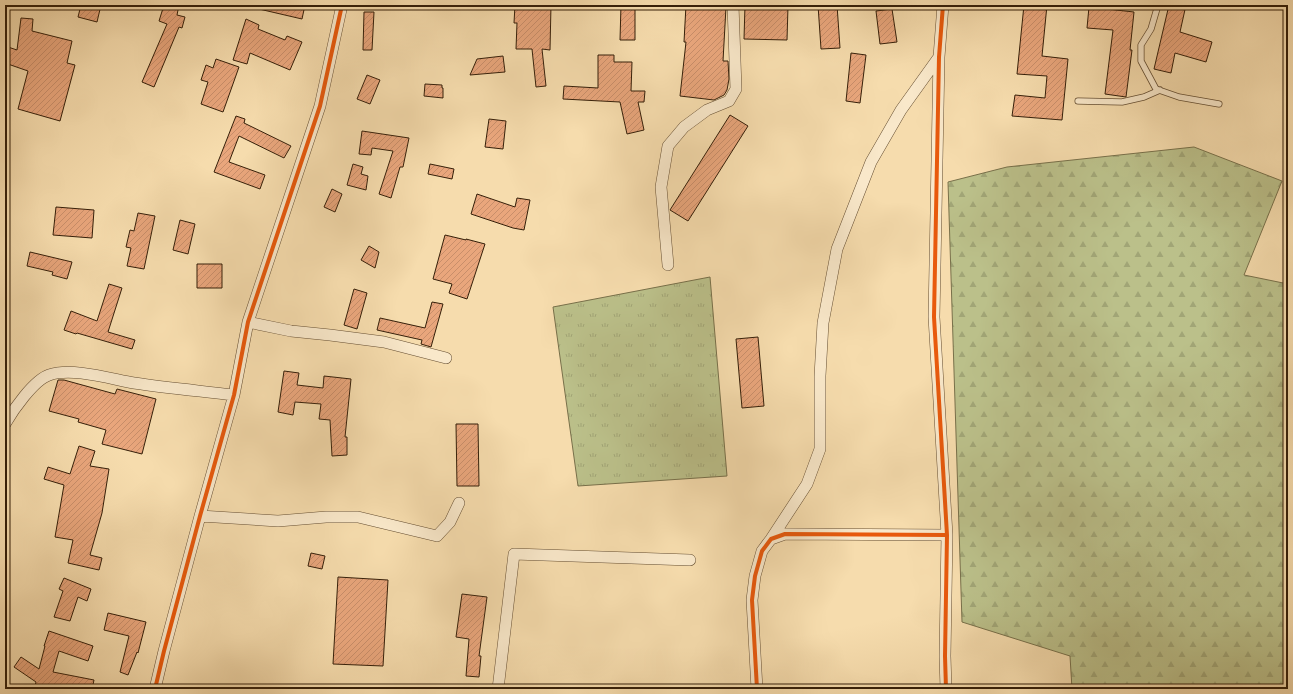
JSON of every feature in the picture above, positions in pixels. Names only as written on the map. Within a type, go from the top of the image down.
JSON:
[{"type":"street","points":[[156,689],[164,651],[234,395],[248,322],[320,106],[342,5]]},
{"type":"street","points":[[668,264],[661,187],[668,146],[684,127],[708,110],[729,101],[736,89],[733,5]]},
{"type":"street","points":[[943,5],[939,57],[934,317],[947,536],[945,656],[946,689]]},
{"type":"street","points":[[757,689],[752,600],[755,576],[762,551],[808,484],[820,449],[820,376],[823,323],[837,249],[871,162],[901,110],[939,57]]},
{"type":"street","points":[[248,322],[291,331],[330,334],[384,342],[446,358]]},
{"type":"street","points":[[5,424],[12,410],[34,386],[49,375],[65,373],[92,374],[133,383],[234,395]]},
{"type":"street","points":[[200,516],[278,521],[326,517],[358,517],[437,536],[450,522],[459,503]]},
{"type":"street","points":[[771,539],[786,534],[947,536]]},
{"type":"street","points":[[498,689],[514,554],[690,560]]},
{"type":"lane","points":[[1158,5],[1151,29],[1141,45],[1141,61],[1156,89],[1179,97],[1219,104]]},
{"type":"lane","points":[[1078,101],[1122,102],[1144,97],[1160,90]]},
{"type":"green space","points":[[1194,147],[1282,181],[1244,275],[1288,284],[1288,689],[1072,689],[1070,656],[962,622],[948,182],[1007,167]]},
{"type":"green space","points":[[710,277],[727,476],[578,486],[553,307]]},
{"type":"building","points":[[81,5],[101,5],[97,22],[78,17]]},
{"type":"building","points":[[164,5],[179,5],[177,15],[185,17],[182,28],[179,27],[154,87],[142,82],[167,24],[159,21]]},
{"type":"building","points":[[260,5],[305,5],[302,19],[259,9]]},
{"type":"building","points":[[515,5],[551,5],[550,50],[542,49],[546,86],[536,87],[532,49],[516,49],[517,23],[514,23]]},
{"type":"building","points":[[621,5],[635,5],[635,40],[620,40]]},
{"type":"building","points":[[686,5],[726,7],[723,61],[728,61],[729,79],[727,90],[724,95],[714,100],[680,96],[686,42],[684,42]]},
{"type":"building","points":[[745,5],[788,6],[787,40],[744,39]]},
{"type":"building","points":[[818,5],[837,5],[840,48],[821,49]]},
{"type":"building","points":[[1024,5],[1047,5],[1042,56],[1068,59],[1062,120],[1012,116],[1015,95],[1045,98],[1047,76],[1017,74]]},
{"type":"building","points":[[1169,5],[1186,5],[1180,32],[1212,42],[1206,62],[1175,53],[1171,73],[1154,69]]},
{"type":"building","points":[[1089,7],[1134,12],[1130,50],[1132,50],[1126,97],[1105,94],[1113,30],[1087,28]]},
{"type":"building","points":[[892,9],[897,42],[880,44],[876,11]]},
{"type":"building","points":[[364,12],[374,12],[372,50],[363,50]]},
{"type":"building","points":[[21,18],[33,19],[32,31],[72,41],[67,63],[75,65],[60,121],[18,109],[28,71],[5,63],[5,46],[17,50]]},
{"type":"building","points":[[246,19],[259,25],[258,29],[285,40],[287,36],[302,42],[290,70],[250,53],[247,64],[233,60]]},
{"type":"building","points":[[851,53],[866,55],[860,103],[846,101]]},
{"type":"building","points":[[598,55],[614,55],[614,62],[632,62],[631,91],[645,91],[644,102],[638,102],[644,130],[627,134],[620,102],[563,99],[564,86],[598,88]]},
{"type":"building","points":[[503,56],[505,72],[470,75],[477,59]]},
{"type":"building","points":[[216,59],[239,67],[223,112],[201,104],[208,82],[201,80],[206,65],[213,68]]},
{"type":"building","points":[[367,75],[380,80],[370,104],[357,99]]},
{"type":"building","points":[[425,84],[442,85],[443,98],[424,96]]},
{"type":"building","points":[[730,115],[748,126],[688,221],[670,210]]},
{"type":"building","points":[[236,116],[245,119],[244,123],[291,146],[284,158],[239,136],[229,162],[265,175],[260,189],[214,172]]},
{"type":"building","points":[[489,119],[506,121],[503,149],[485,147]]},
{"type":"building","points":[[362,131],[409,138],[403,167],[400,167],[391,198],[379,194],[393,151],[372,148],[371,155],[359,154]]},
{"type":"building","points":[[353,164],[363,167],[361,174],[368,176],[366,190],[347,185]]},
{"type":"building","points":[[430,164],[454,169],[452,179],[428,174]]},
{"type":"building","points":[[332,189],[342,194],[335,212],[324,207]]},
{"type":"building","points":[[477,194],[515,207],[517,198],[530,200],[524,230],[513,228],[471,214]]},
{"type":"building","points":[[56,207],[94,210],[92,238],[53,235]]},
{"type":"building","points":[[138,213],[155,216],[144,269],[127,266],[131,248],[126,247],[130,230],[134,231]]},
{"type":"building","points":[[180,220],[195,224],[188,254],[173,250]]},
{"type":"building","points":[[445,235],[485,244],[467,299],[449,293],[452,284],[433,279]]},
{"type":"building","points":[[369,246],[379,252],[375,268],[361,260]]},
{"type":"building","points":[[30,252],[72,262],[67,279],[52,275],[53,272],[27,266]]},
{"type":"building","points":[[197,264],[222,264],[222,288],[197,288]]},
{"type":"building","points":[[109,284],[122,288],[108,332],[135,340],[132,349],[64,330],[71,311],[97,321]]},
{"type":"building","points":[[354,289],[367,293],[357,329],[344,325]]},
{"type":"building","points":[[432,302],[443,304],[431,347],[421,344],[422,340],[377,330],[380,318],[425,328]]},
{"type":"building","points":[[758,337],[764,406],[742,408],[736,339]]},
{"type":"building","points":[[284,371],[299,373],[297,385],[323,388],[324,376],[351,379],[345,437],[347,437],[347,455],[332,456],[330,420],[319,419],[321,404],[295,402],[293,415],[278,412]]},
{"type":"building","points":[[58,380],[64,380],[115,394],[117,389],[156,399],[142,454],[102,444],[106,430],[78,422],[79,419],[49,411]]},
{"type":"building","points":[[456,424],[478,424],[479,486],[457,486]]},
{"type":"building","points":[[79,446],[95,451],[90,466],[109,469],[102,513],[90,555],[102,558],[99,570],[68,563],[73,540],[55,537],[64,485],[44,479],[48,467],[70,474]]},
{"type":"building","points":[[311,553],[325,556],[322,569],[308,566]]},
{"type":"building","points":[[338,577],[388,580],[383,666],[333,664]]},
{"type":"building","points":[[64,578],[91,589],[87,601],[78,597],[70,621],[54,617],[63,591],[59,589]]},
{"type":"building","points":[[462,594],[487,597],[479,656],[481,656],[479,677],[466,676],[469,639],[456,637]]},
{"type":"building","points":[[108,613],[146,622],[138,653],[137,652],[128,675],[120,672],[129,636],[104,630]]},
{"type":"building","points":[[49,631],[93,646],[88,661],[59,651],[53,672],[94,680],[92,689],[34,689],[36,682],[14,667],[21,657],[39,669]]},
{"type":"cycle path","points":[[155,689],[200,516],[234,395],[248,322],[320,106],[342,5]]},
{"type":"cycle path","points":[[943,5],[939,57],[934,317],[947,535],[945,656],[946,689]]},
{"type":"cycle path","points":[[757,689],[752,600],[755,576],[762,551],[771,539],[785,534],[947,535]]}]
